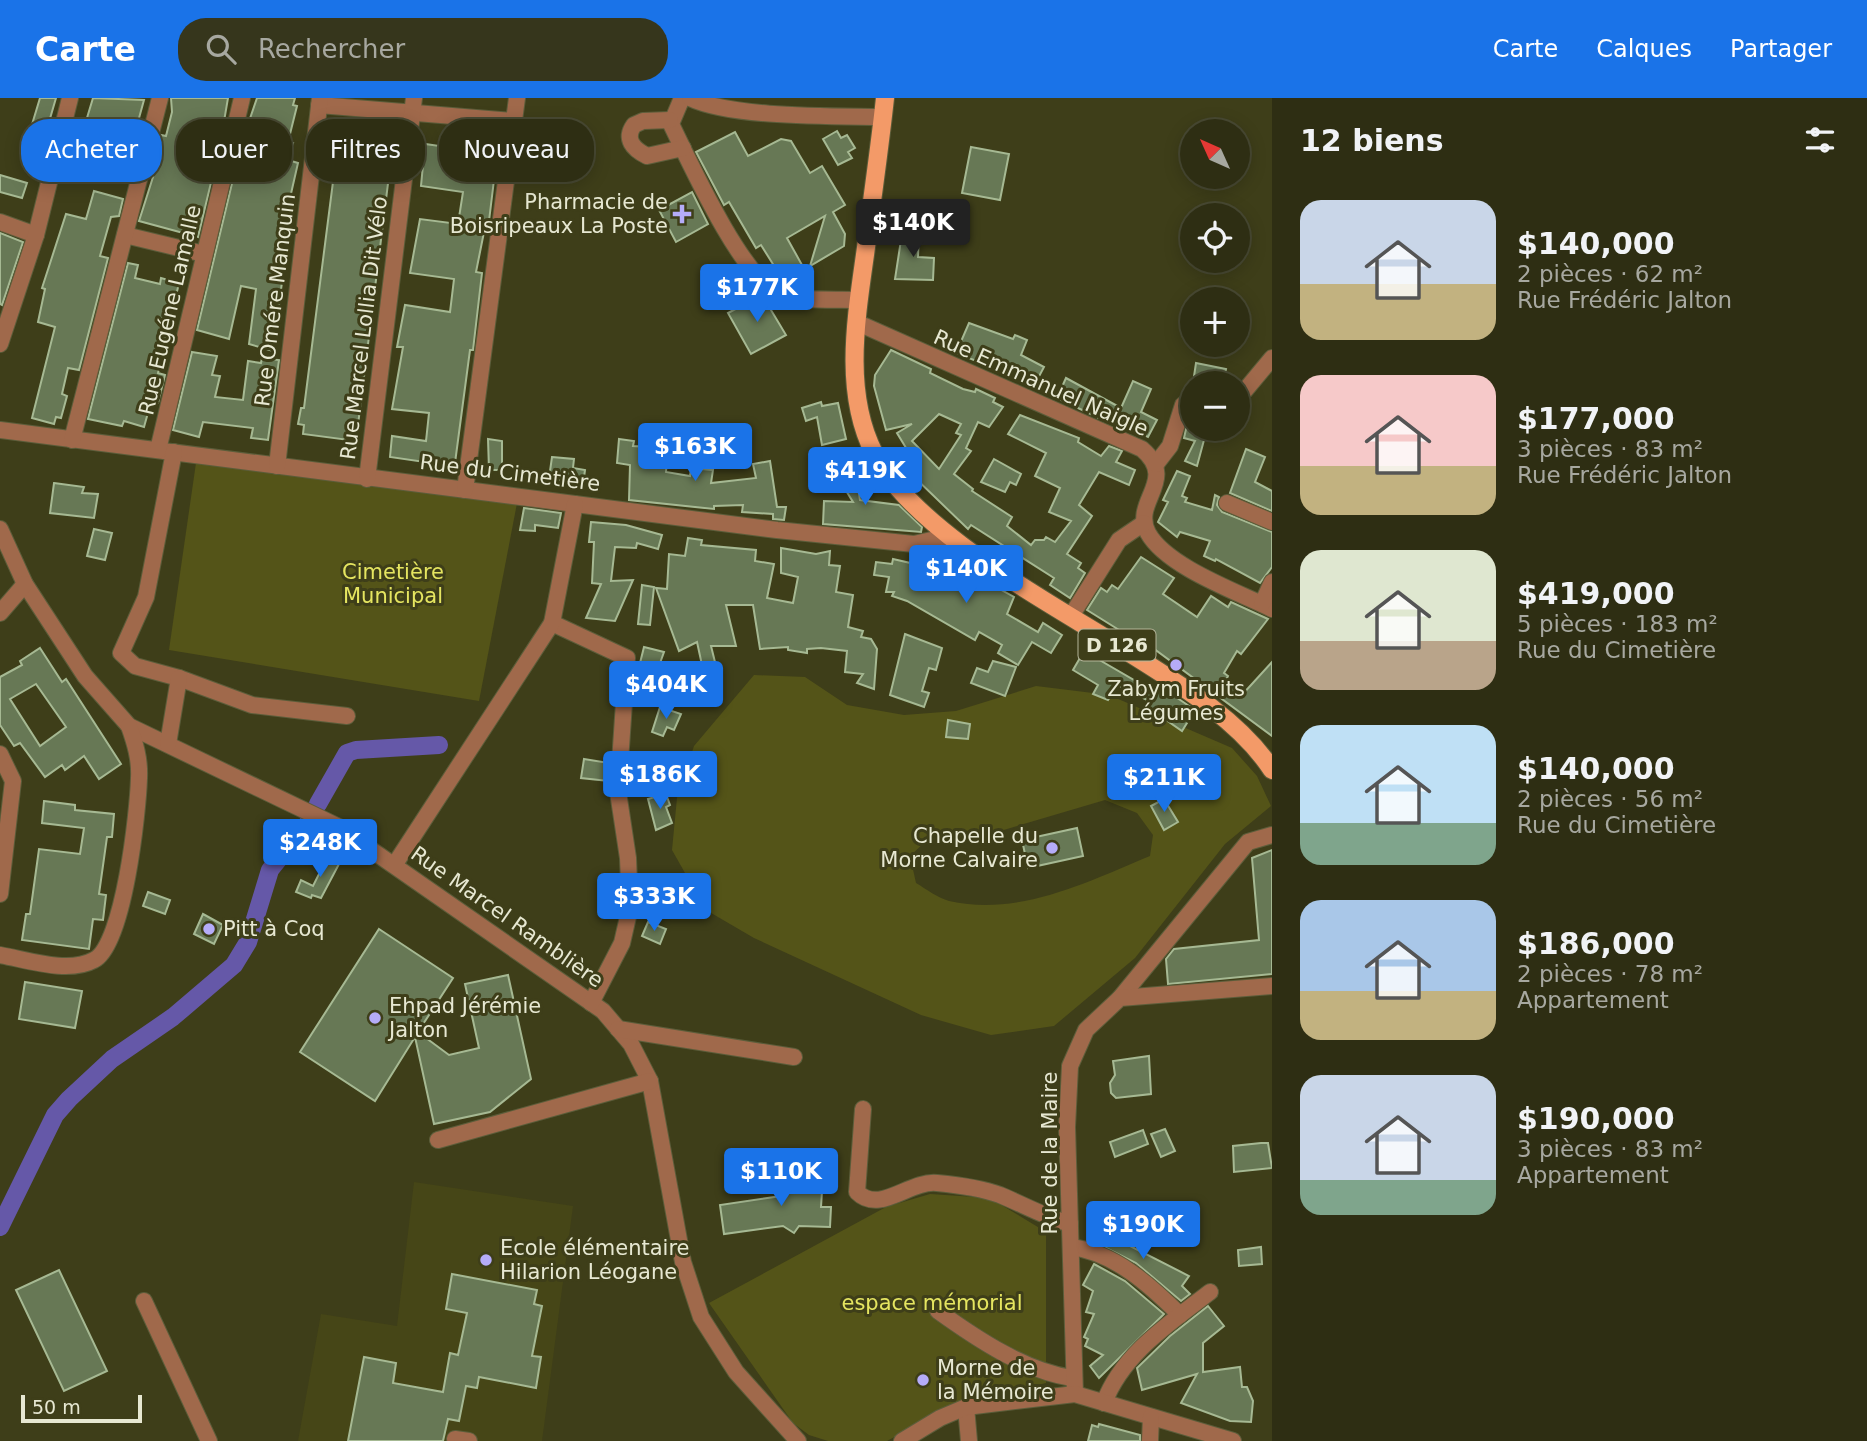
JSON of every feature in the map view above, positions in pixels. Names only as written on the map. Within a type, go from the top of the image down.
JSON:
[{"type":"main road","points":[[885,98],[859,300],[858,404],[875,455],[898,486],[949,536]]},
{"type":"main road","name":"D 126","points":[[949,536],[1177,683],[1248,740],[1272,770]]},
{"type":"street","points":[[1,340],[36,234],[70,98]]},
{"type":"street","points":[[72,440],[160,98]]},
{"type":"street","name":"Rue Eugéne Lamalle","points":[[179,678],[135,666],[121,653],[146,597],[166,451],[204,254],[242,98]]},
{"type":"street","points":[[514,119],[517,98]]},
{"type":"street","points":[[670,120],[682,98]]},
{"type":"street","points":[[690,98],[707,106],[796,106],[883,117]]},
{"type":"street","points":[[319,101],[413,105],[501,119]]},
{"type":"street","name":"Rue Omére Manquin","points":[[277,466],[319,101]]},
{"type":"street","name":"Rue Marcel Lollia Dit Vélo","points":[[366,479],[413,105]]},
{"type":"street","points":[[670,120],[682,148],[743,259],[762,283],[781,295],[859,300]]},
{"type":"street","points":[[670,120],[643,121],[634,125],[629,138],[631,145],[646,156],[682,148]]},
{"type":"street","points":[[465,490],[506,182]]},
{"type":"street","points":[[0,222],[36,234]]},
{"type":"street","points":[[125,235],[204,254]]},
{"type":"street","name":"Rue Emmanuel Naigle","points":[[858,324],[1142,450],[1156,464],[1158,477],[1145,510],[1144,523]]},
{"type":"street","points":[[1250,384],[1272,358]]},
{"type":"street","points":[[1156,464],[1170,446],[1180,414]]},
{"type":"street","name":"Rue du Cimetière","points":[[0,430],[366,479],[914,544],[949,536]]},
{"type":"street","points":[[1227,503],[1272,523]]},
{"type":"street","points":[[395,864],[552,623],[575,504]]},
{"type":"street","points":[[1070,616],[1119,540],[1144,523],[1149,535],[1161,548],[1191,570],[1267,606],[1272,582]]},
{"type":"street","name":"Rue Marcel Ramblière","points":[[0,529],[25,584],[85,676],[129,726],[337,825],[592,1003],[618,1029],[631,1044],[650,1082],[683,1262],[701,1317],[736,1372],[798,1441]]},
{"type":"street","points":[[0,613],[25,584]]},
{"type":"street","points":[[552,623],[627,658],[618,792],[628,858],[630,908],[622,943],[592,1003]]},
{"type":"street","points":[[168,744],[179,678],[252,705],[347,716]]},
{"type":"street","points":[[0,955],[63,965],[80,965],[102,955],[111,940],[131,853],[139,777],[138,752],[129,726]]},
{"type":"street","points":[[0,754],[13,782],[0,894]]},
{"type":"street","name":"Rue de la Maire","points":[[1074,1386],[1067,1128],[1070,1066],[1086,1030],[1120,998],[1168,943],[1210,885],[1248,842],[1272,835]]},
{"type":"street","points":[[1120,998],[1272,986]]},
{"type":"street","points":[[618,1029],[794,1057]]},
{"type":"street","points":[[438,1140],[650,1082]]},
{"type":"street","points":[[863,1109],[858,1192],[868,1201],[878,1202],[914,1185],[934,1182],[984,1190],[1049,1218],[1070,1224]]},
{"type":"street","points":[[1071,1247],[1096,1252],[1148,1284],[1180,1315]]},
{"type":"street","points":[[1104,1403],[1119,1370],[1210,1292]]},
{"type":"street","points":[[144,1301],[209,1441]]},
{"type":"street","points":[[938,1311],[1006,1353],[1056,1376],[1104,1403],[1233,1441]]},
{"type":"street","points":[[902,1441],[940,1418],[966,1407],[1074,1386]]},
{"type":"street","points":[[966,1407],[969,1441]]},
{"type":"street","points":[[1150,1441],[1151,1418]]},
{"type":"shaded area","name":"Ecole élémentaire Hilarion Léogane","points":[[414,1182],[573,1206],[542,1441],[298,1441],[321,1314],[397,1326]]},
{"type":"green space","name":"Cimetière Municipal","points":[[197,456],[518,498],[479,701],[169,650]]},
{"type":"green space","points":[[754,675],[805,677],[847,705],[904,715],[956,711],[1036,686],[1109,695],[1232,748],[1257,776],[1271,806],[1225,844],[1135,958],[1054,1026],[991,1035],[921,1015],[754,938],[706,910],[672,850],[677,798],[694,746]],"holes":[[[1105,800],[1137,813],[1153,835],[1150,856],[1052,894],[1027,901],[975,905],[945,900],[916,883],[910,856],[926,841],[990,834]]]},
{"type":"green space","name":"espace mémorial","points":[[930,1194],[990,1198],[1046,1232],[1046,1383],[947,1408],[887,1441],[828,1441],[809,1435],[793,1423],[709,1303],[886,1207]]},
{"type":"building","points":[[40,98],[56,98],[50,119],[34,119]]},
{"type":"building","points":[[93,98],[144,100],[139,119],[87,119]]},
{"type":"building","points":[[171,98],[228,98],[224,119],[176,119],[176,182],[211,182],[198,237],[139,221],[151,182],[162,182],[162,135],[166,136],[172,112]]},
{"type":"building","points":[[257,98],[295,98],[293,105],[297,106],[292,126],[292,119],[250,119]]},
{"type":"building","points":[[837,131],[841,138],[847,135],[855,148],[848,152],[852,158],[838,165],[823,139]]},
{"type":"building","points":[[735,132],[748,156],[781,139],[791,141],[810,173],[822,166],[845,205],[833,212],[845,234],[844,246],[810,266],[825,216],[787,238],[807,274],[786,285],[761,245],[756,248],[729,202],[724,205],[696,152]]},
{"type":"building","points":[[425,144],[439,146],[439,182],[494,182],[489,221],[486,222],[476,272],[482,273],[473,350],[470,350],[455,463],[452,466],[390,457],[392,436],[426,441],[429,413],[392,409],[403,347],[397,347],[405,305],[450,312],[454,279],[410,273],[420,219],[458,224],[463,192],[421,186],[421,182],[425,182]]},
{"type":"building","points":[[971,147],[1009,154],[1000,200],[962,193]]},
{"type":"building","points":[[292,161],[298,163],[290,198],[293,198],[273,351],[249,344],[256,289],[241,286],[229,339],[197,330],[232,182],[292,182]]},
{"type":"building","points":[[0,175],[27,183],[22,198],[0,192]]},
{"type":"building","points":[[333,182],[388,182],[356,441],[303,434],[304,425],[298,424],[301,408],[304,408]]},
{"type":"building","points":[[94,191],[123,199],[119,216],[111,217],[100,256],[108,258],[79,370],[68,368],[62,394],[67,396],[61,418],[56,417],[54,424],[32,418],[55,327],[38,322],[45,289],[42,288],[66,214],[86,219]]},
{"type":"building","name":"Pharmacie de Boisripeaux La Poste","points":[[692,192],[708,224],[676,242],[659,210]]},
{"type":"building","points":[[903,227],[919,230],[918,257],[934,258],[933,280],[895,279]]},
{"type":"building","points":[[0,233],[23,242],[2,305],[0,304]]},
{"type":"building","points":[[128,263],[138,265],[135,278],[160,284],[161,278],[179,283],[158,373],[165,375],[158,403],[151,402],[144,427],[124,421],[122,426],[88,419]]},
{"type":"building","points":[[762,295],[786,335],[751,354],[728,313]]},
{"type":"building","points":[[969,323],[1013,339],[1015,335],[1027,340],[1021,355],[1044,367],[1035,384],[1023,375],[996,364],[994,368],[956,353]]},
{"type":"building","points":[[891,350],[931,369],[930,373],[963,389],[975,392],[976,389],[995,398],[993,402],[1003,407],[989,427],[978,422],[966,448],[971,451],[954,474],[973,489],[972,491],[1012,517],[1007,526],[1031,545],[1035,540],[1044,540],[1046,537],[1055,542],[1071,521],[1049,512],[1060,488],[1035,476],[1046,453],[1008,434],[1020,415],[1079,438],[1078,442],[1101,456],[1109,446],[1122,451],[1116,462],[1135,470],[1129,485],[1099,472],[1079,505],[1092,516],[1067,554],[1081,563],[1078,568],[1085,573],[1070,598],[1050,585],[1054,578],[971,525],[968,529],[910,473],[917,466],[897,433],[912,424],[886,430],[874,386],[875,375]],"holes":[[[939,414],[961,424],[956,433],[961,435],[939,469],[912,441]]]},
{"type":"building","points":[[192,352],[217,356],[212,375],[220,376],[215,397],[243,400],[248,361],[261,363],[262,358],[279,360],[268,440],[251,438],[253,428],[203,422],[199,437],[173,430]]},
{"type":"building","points":[[1196,363],[1226,369],[1226,371],[1195,371]]},
{"type":"building","points":[[1066,378],[1121,408],[1133,381],[1151,389],[1141,412],[1157,420],[1148,437],[1106,416],[1103,420],[1057,398]]},
{"type":"building","points":[[821,402],[822,406],[838,403],[846,439],[822,445],[817,417],[806,421],[802,408]]},
{"type":"building","points":[[488,439],[502,441],[502,470],[489,470]]},
{"type":"building","points":[[619,439],[634,441],[633,446],[668,448],[666,472],[690,476],[693,451],[705,453],[702,469],[713,470],[711,483],[756,478],[753,464],[770,461],[777,507],[786,507],[784,520],[773,519],[773,514],[742,512],[743,505],[714,506],[714,509],[629,500],[630,465],[617,463]]},
{"type":"building","points":[[1195,441],[1204,441],[1197,466],[1185,461]]},
{"type":"building","points":[[1246,449],[1265,457],[1255,482],[1272,491],[1272,511],[1230,493]]},
{"type":"building","points":[[552,457],[574,459],[573,468],[585,470],[583,485],[549,478]]},
{"type":"building","points":[[994,459],[1021,474],[1016,485],[1010,482],[1005,492],[981,482]]},
{"type":"building","points":[[851,461],[858,492],[864,467],[876,483],[859,494],[860,500],[899,505],[922,527],[921,532],[823,524],[824,501],[853,502],[834,471]]},
{"type":"building","points":[[1177,471],[1190,476],[1182,496],[1187,498],[1185,502],[1212,510],[1215,495],[1219,497],[1217,505],[1222,512],[1272,532],[1272,567],[1260,583],[1216,559],[1215,561],[1204,556],[1210,541],[1180,532],[1177,537],[1158,522],[1168,502],[1163,500]]},
{"type":"building","points":[[54,483],[84,487],[82,493],[98,494],[94,518],[50,513]]},
{"type":"building","points":[[524,508],[561,513],[558,528],[535,525],[535,531],[520,530]]},
{"type":"building","points":[[591,522],[626,525],[662,535],[658,549],[637,543],[636,548],[615,547],[611,581],[633,580],[615,621],[586,618],[601,584],[592,583],[594,542],[589,542]]},
{"type":"building","points":[[94,529],[112,533],[105,560],[87,556]]},
{"type":"building","points":[[688,538],[702,540],[701,545],[756,550],[755,561],[774,564],[767,598],[793,603],[798,577],[781,573],[781,548],[816,554],[830,551],[829,565],[840,566],[836,592],[853,595],[848,627],[863,631],[861,637],[871,639],[877,649],[874,689],[857,683],[863,674],[845,672],[847,651],[821,648],[807,649],[807,653],[788,650],[788,647],[760,649],[753,605],[726,605],[736,646],[711,646],[715,662],[702,665],[697,642],[679,651],[656,588],[667,589],[669,554],[685,556]]},
{"type":"building","points":[[1141,557],[1174,578],[1163,594],[1197,617],[1211,596],[1228,607],[1231,602],[1268,619],[1241,654],[1237,651],[1224,673],[1228,676],[1225,682],[1241,696],[1272,662],[1272,736],[1142,640],[1140,643],[1087,610],[1101,588],[1107,592],[1112,585],[1118,589]]},
{"type":"building","points":[[893,559],[941,570],[947,559],[969,570],[971,567],[989,578],[987,582],[1014,597],[1007,614],[1038,632],[1043,623],[1062,635],[1051,653],[1032,642],[1018,665],[998,653],[1002,645],[979,632],[975,640],[907,601],[892,596],[894,592],[886,592],[889,577],[874,575],[876,562],[892,564]]},
{"type":"building","points":[[642,585],[654,587],[650,625],[638,624]]},
{"type":"building","points":[[905,634],[942,648],[936,670],[929,668],[922,691],[929,693],[924,707],[890,695]]},
{"type":"building","points":[[644,647],[664,652],[655,677],[638,671]]},
{"type":"building","points":[[40,648],[62,682],[66,679],[121,764],[99,779],[84,756],[65,770],[62,765],[45,777],[20,743],[14,746],[0,725],[0,677],[22,665],[20,661]],"holes":[[[36,684],[66,727],[40,746],[10,699]]]},
{"type":"building","points":[[1084,651],[1141,684],[1156,689],[1158,685],[1195,710],[1182,731],[1146,706],[1149,701],[1118,685],[1108,700],[1093,694],[1098,685],[1073,670]]},
{"type":"building","points":[[993,661],[1016,667],[1005,696],[971,683],[977,668],[988,672]]},
{"type":"building","points":[[660,707],[681,714],[674,730],[667,727],[663,736],[652,732]]},
{"type":"building","points":[[948,720],[970,724],[968,739],[946,737]]},
{"type":"building","points":[[642,758],[663,763],[659,782],[638,778]]},
{"type":"building","points":[[584,759],[609,763],[608,781],[581,778]]},
{"type":"building","points":[[666,794],[670,805],[666,807],[672,823],[656,830],[648,799]]},
{"type":"building","points":[[1164,799],[1178,822],[1164,830],[1151,806]]},
{"type":"building","points":[[44,801],[75,805],[75,810],[114,814],[112,837],[107,837],[99,894],[106,895],[103,920],[93,919],[89,949],[22,940],[26,914],[30,914],[39,849],[80,854],[84,828],[42,823]]},
{"type":"building","name":"Chapelle du Morne Calvaire","points":[[1077,828],[1083,856],[1028,868],[1022,840]]},
{"type":"building","points":[[1272,850],[1272,974],[1168,984],[1166,959],[1174,949],[1259,940],[1252,858]]},
{"type":"building","points":[[329,854],[339,859],[339,864],[321,898],[312,895],[311,898],[296,892],[301,880],[313,886]]},
{"type":"building","points":[[148,892],[170,900],[165,914],[143,906]]},
{"type":"building","name":"Pitt à Coq","points":[[203,914],[223,925],[214,944],[194,934]]},
{"type":"building","points":[[648,922],[666,929],[660,944],[642,936]]},
{"type":"building","name":"Ehpad Jérémie Jalton","points":[[379,929],[453,978],[418,1032],[449,1055],[479,1048],[465,984],[508,975],[531,1079],[490,1112],[434,1124],[415,1037],[375,1101],[300,1052]]},
{"type":"building","points":[[25,982],[82,991],[75,1028],[19,1019]]},
{"type":"building","points":[[1149,1056],[1151,1094],[1116,1098],[1111,1093],[1110,1083],[1115,1075],[1113,1061]]},
{"type":"building","points":[[1165,1129],[1175,1151],[1161,1157],[1151,1134]]},
{"type":"building","points":[[1143,1130],[1148,1144],[1115,1157],[1110,1142]]},
{"type":"building","points":[[1268,1143],[1272,1168],[1234,1172],[1233,1146]]},
{"type":"building","points":[[783,1176],[823,1176],[821,1207],[831,1207],[830,1227],[799,1226],[794,1233],[783,1226],[724,1234],[720,1205],[781,1196]]},
{"type":"building","points":[[1102,1223],[1132,1241],[1130,1246],[1189,1276],[1182,1286],[1190,1294],[1181,1301],[1136,1263],[1092,1241]]},
{"type":"building","points":[[1261,1247],[1262,1264],[1239,1266],[1238,1250]]},
{"type":"building","points":[[1094,1264],[1125,1281],[1164,1314],[1099,1378],[1090,1366],[1103,1355],[1085,1346],[1088,1339],[1084,1337],[1094,1314],[1086,1312],[1093,1291],[1083,1285]]},
{"type":"building","points":[[59,1270],[107,1371],[64,1391],[16,1290]]},
{"type":"building","points":[[452,1274],[537,1290],[534,1304],[542,1306],[532,1356],[541,1357],[536,1388],[479,1377],[477,1388],[466,1386],[459,1421],[448,1419],[443,1441],[348,1441],[364,1357],[396,1363],[393,1383],[443,1392],[450,1353],[458,1355],[467,1313],[446,1309]]},
{"type":"building","points":[[1208,1306],[1224,1326],[1203,1343],[1203,1372],[1240,1367],[1242,1387],[1247,1387],[1253,1401],[1251,1422],[1230,1421],[1181,1403],[1197,1374],[1142,1390],[1137,1368],[1170,1336]]},
{"type":"building","points":[[1099,1424],[1140,1435],[1140,1441],[1088,1441],[1092,1425],[1098,1427]]},
{"type":"waterway","points":[[318,804],[347,753],[356,750],[439,745]]},
{"type":"waterway","points":[[0,1227],[55,1115],[69,1099],[112,1059],[173,1017],[234,965],[248,942],[270,870],[306,825]]},
{"type":"place","name":"Pharmacie de Boisripeaux La Poste","points":[[682,214]]},
{"type":"place","name":"Zabym Fruits Légumes","points":[[1176,665]]},
{"type":"place","name":"Chapelle du Morne Calvaire","points":[[1052,848]]},
{"type":"place","name":"Pitt à Coq","points":[[209,929]]},
{"type":"place","name":"Ehpad Jérémie Jalton","points":[[375,1018]]},
{"type":"place","name":"Ecole élémentaire Hilarion Léogane","points":[[486,1260]]},
{"type":"place","name":"Morne de la Mémoire","points":[[923,1380]]}]
